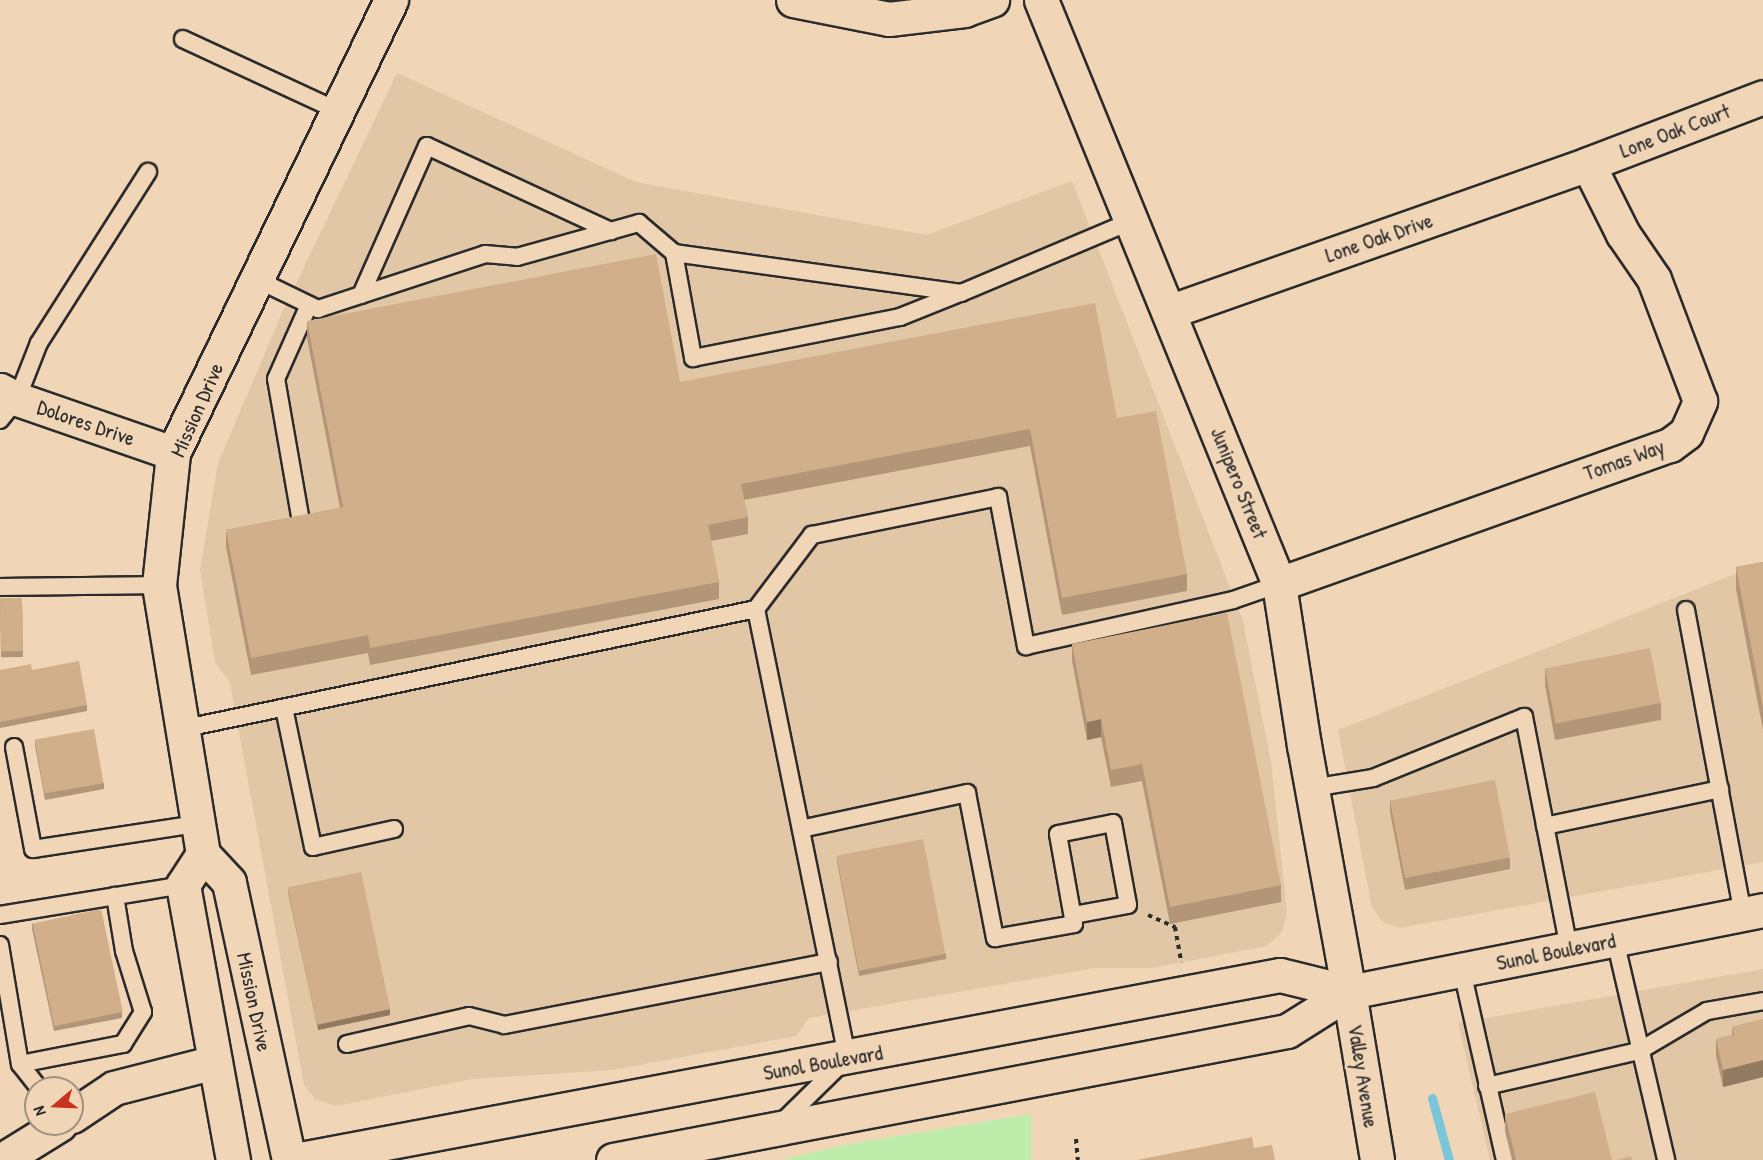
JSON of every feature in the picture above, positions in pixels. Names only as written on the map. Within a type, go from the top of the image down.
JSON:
[{"type":"street","name":"Mission Drive","points":[[289,1160],[229,882],[200,839],[159,585],[173,453],[391,0]]},
{"type":"street","points":[[793,0],[889,19],[964,10],[992,0]]},
{"type":"street","name":"Junipero Street","points":[[1041,0],[1134,220],[1279,584],[1312,788],[1349,992]]},
{"type":"street","name":"Lone Oak Court","points":[[1588,164],[1763,97]]},
{"type":"street","name":"Lone Oak Drive","points":[[1170,311],[1588,164]]},
{"type":"street","name":"Tomas Way","points":[[1279,584],[1670,445],[1686,433],[1700,401],[1654,279],[1623,234],[1588,164]]},
{"type":"street","name":"Dolores Drive","points":[[6,403],[173,453]]},
{"type":"street","points":[[200,839],[183,885],[233,1160]]},
{"type":"street","name":"Sunol Boulevard","points":[[613,1160],[1287,1031],[1349,992],[1753,912]]},
{"type":"street","name":"Sunol Boulevard","points":[[296,1160],[1280,975],[1349,992]]},
{"type":"street","name":"Valley Avenue","points":[[1349,992],[1377,1160]]},
{"type":"street","points":[[84,1108],[114,1088],[215,1062]]},
{"type":"street","points":[[2,1160],[41,1136]]},
{"type":"lane","points":[[183,39],[338,111]]},
{"type":"lane","points":[[361,294],[427,146],[611,231]]},
{"type":"lane","points":[[6,403],[39,343],[148,172]]},
{"type":"lane","points":[[674,254],[693,358],[900,317],[1134,220]]},
{"type":"lane","points":[[258,280],[318,309],[485,254],[517,257],[639,223],[674,254],[961,293]]},
{"type":"lane","points":[[300,516],[276,379],[309,305]]},
{"type":"lane","points":[[182,729],[756,609],[812,536],[998,498],[1026,646],[1233,600],[1279,584]]},
{"type":"lane","points":[[0,587],[159,585]]},
{"type":"lane","points":[[756,609],[847,1058],[775,1128]]},
{"type":"lane","points":[[1686,610],[1720,789],[1753,912]]},
{"type":"lane","points":[[284,708],[313,847],[394,829]]},
{"type":"lane","points":[[1312,788],[1373,778],[1524,717],[1569,949]]},
{"type":"lane","points":[[14,747],[33,849],[200,839]]},
{"type":"lane","points":[[1545,826],[1720,789]]},
{"type":"lane","points":[[801,829],[967,793],[995,938],[1074,924],[1058,834],[1113,824],[1128,905],[1073,915]]},
{"type":"lane","points":[[0,915],[183,885]]},
{"type":"lane","points":[[20,1064],[123,1044],[143,1012],[124,951],[115,896]]},
{"type":"lane","points":[[1615,940],[1666,1160]]},
{"type":"lane","points":[[0,945],[20,1064],[30,1076]]},
{"type":"lane","points":[[347,1044],[469,1016],[504,1025],[829,962]]},
{"type":"lane","points":[[1462,971],[1505,1160]]},
{"type":"lane","points":[[1487,1086],[1639,1051],[1707,1011],[1763,1001]]},
{"type":"path","points":[[1128,905],[1175,927],[1183,969]]},
{"type":"path","points":[[1076,1138],[1078,1160]]},
{"type":"shaded area","points":[[397,73],[636,182],[926,235],[1072,181],[1243,621],[1271,762],[1287,912],[1282,932],[1267,946],[1153,968],[1095,968],[809,1018],[796,1036],[612,1070],[472,1079],[336,1106],[315,1099],[304,1085],[230,683],[215,662],[200,570],[218,463],[282,313]]},
{"type":"shaded area","points":[[1763,563],[1763,862],[1400,928],[1383,922],[1372,908],[1338,730]]},
{"type":"shaded area","points":[[1763,969],[1763,1160],[1490,1160],[1458,1023]]},
{"type":"green space","points":[[1031,1114],[1031,1160],[780,1160],[849,1144]]},
{"type":"building","points":[[656,254],[680,382],[1095,303],[1117,418],[1156,411],[1187,574],[1062,598],[1030,429],[741,484],[748,517],[708,525],[719,582],[370,648],[368,635],[251,658],[226,530],[343,507],[307,321]]},
{"type":"building","points":[[1763,562],[1763,708],[1736,567]]},
{"type":"building","points":[[0,598],[22,598],[23,651],[1,651]]},
{"type":"building","points":[[1227,613],[1281,885],[1170,907],[1142,764],[1111,770],[1101,719],[1087,722],[1072,644]]},
{"type":"building","points":[[1650,648],[1661,703],[1556,723],[1545,668]]},
{"type":"building","points":[[79,661],[87,705],[0,722],[0,670],[31,664],[32,670]]},
{"type":"building","points":[[94,729],[104,783],[44,794],[35,739]]},
{"type":"building","points":[[1495,780],[1510,858],[1405,878],[1390,800]]},
{"type":"building","points":[[923,839],[945,954],[859,971],[837,856]]},
{"type":"building","points":[[361,872],[390,1009],[317,1025],[288,888]]},
{"type":"building","points":[[101,909],[123,1012],[54,1026],[33,924]]},
{"type":"building","points":[[1763,1019],[1763,1060],[1723,1070],[1716,1039],[1734,1035],[1732,1027]]},
{"type":"building","points":[[1595,1092],[1612,1160],[1516,1160],[1505,1114]]},
{"type":"building","points":[[1252,1137],[1254,1148],[1272,1145],[1275,1160],[1137,1160]]},
{"type":"building","points":[[1631,1156],[1632,1160],[1616,1160]]},
{"type":"waterway","points":[[1432,1098],[1449,1160]]}]
